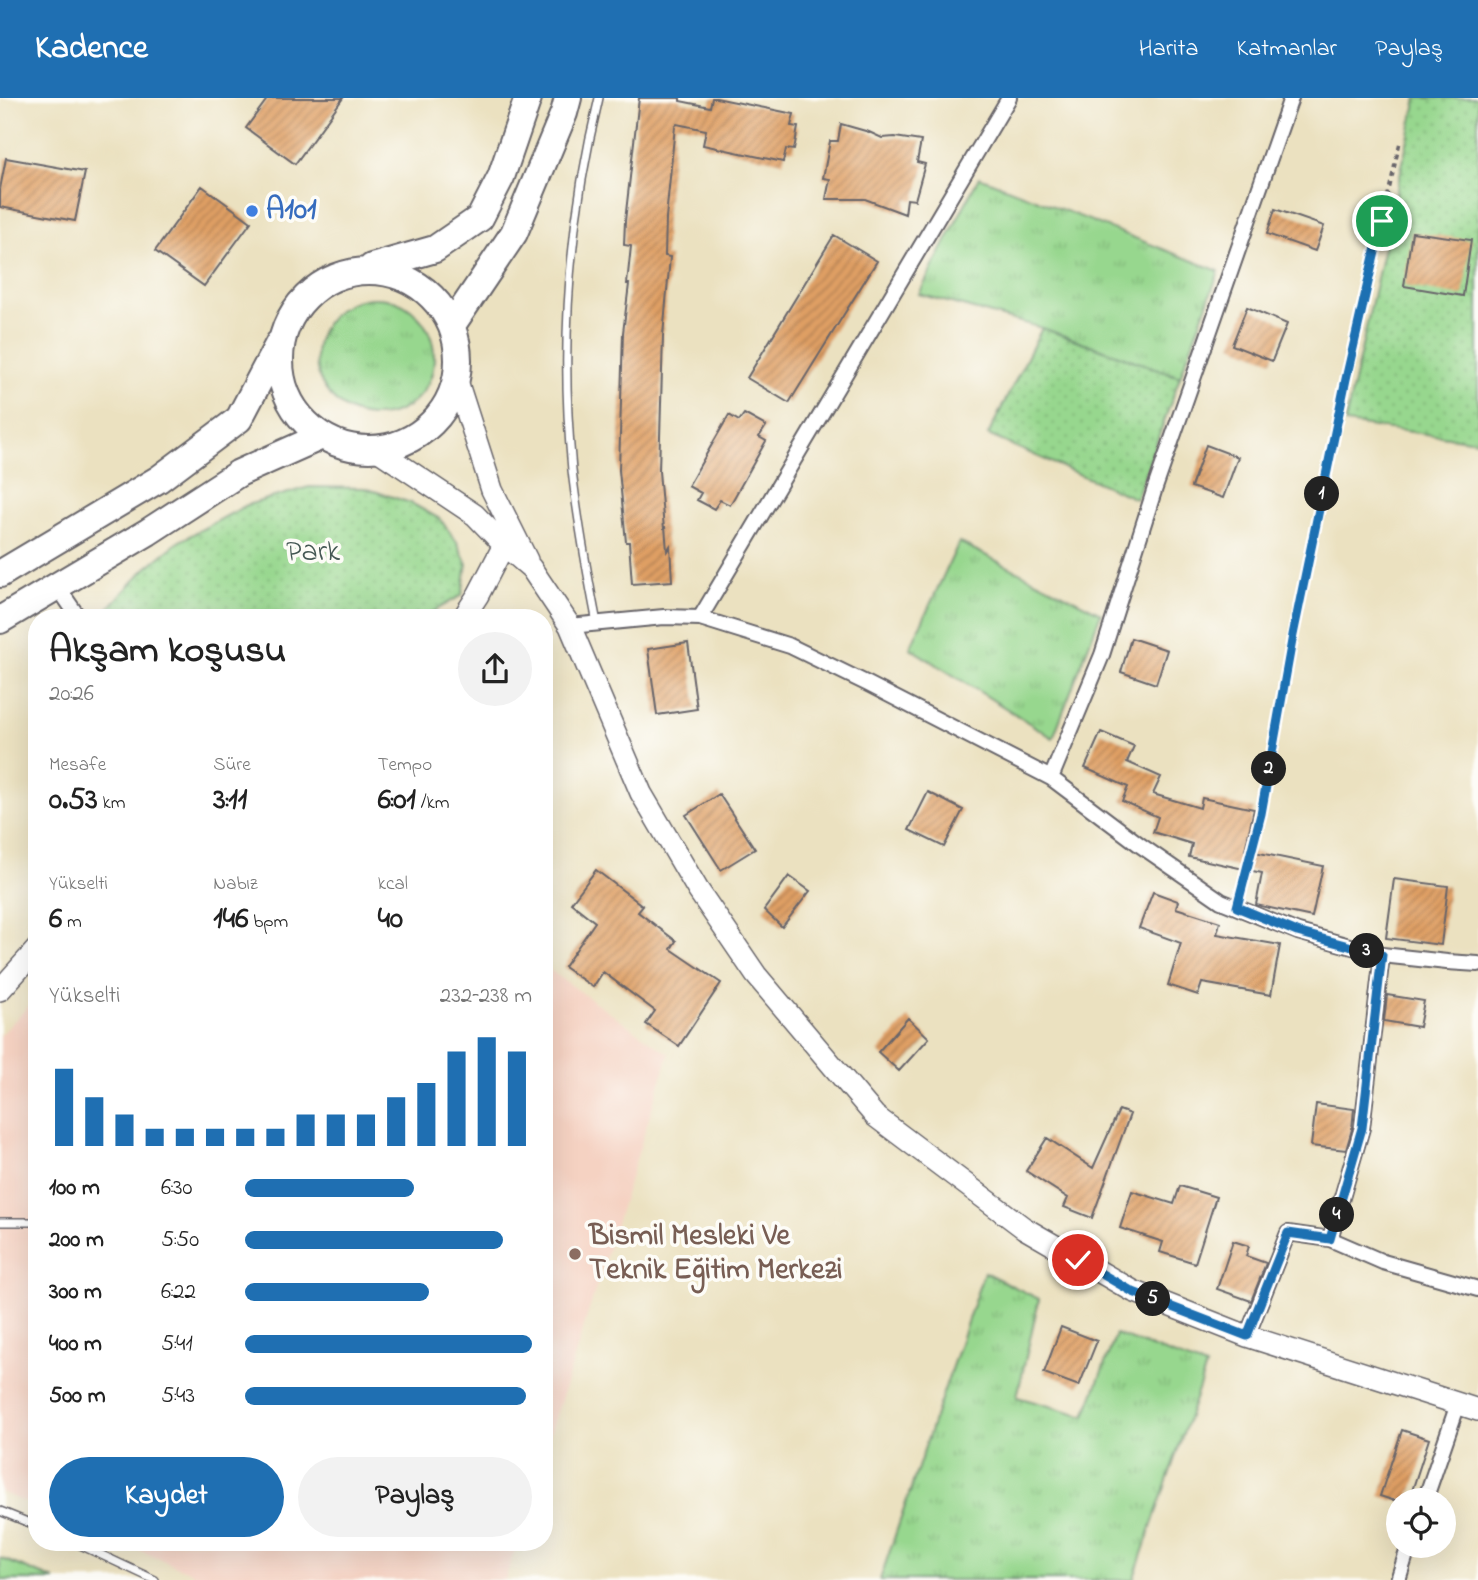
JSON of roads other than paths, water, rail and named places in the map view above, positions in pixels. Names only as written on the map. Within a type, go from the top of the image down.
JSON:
[{"type":"highway","points":[[0,573],[159,480],[239,419],[292,313],[310,292],[334,277],[435,249],[480,218],[501,177],[528,98]]},
{"type":"highway","points":[[452,326],[514,233],[568,98]]},
{"type":"highway","points":[[281,339],[279,367],[286,394],[300,418],[322,436],[348,447],[376,449],[403,443],[428,428],[446,407],[457,381],[459,352],[452,326],[437,301],[416,283],[390,272],[362,270]]},
{"type":"highway","points":[[0,620],[148,532],[239,473],[322,436]]},
{"type":"main road","points":[[457,381],[492,490],[504,545],[469,609]]},
{"type":"main road","points":[[376,449],[475,515],[531,568]]},
{"type":"main road","points":[[492,490],[531,568],[570,626],[641,793],[698,890],[756,975],[875,1116],[1024,1228],[1133,1292],[1247,1336],[1468,1407]]},
{"type":"main road","points":[[0,990],[28,959]]},
{"type":"street","points":[[700,618],[1009,98]]},
{"type":"street","points":[[1051,778],[1102,654],[1156,488],[1291,98]]},
{"type":"street","points":[[57,586],[73,609]]},
{"type":"street","points":[[570,626],[664,617],[700,618],[790,646],[1051,778],[1140,845],[1221,901],[1297,932],[1382,955],[1478,964]]},
{"type":"street","points":[[1330,1239],[1362,1128],[1382,955]]},
{"type":"street","points":[[1247,1336],[1288,1233],[1330,1239],[1383,1262],[1478,1289]]},
{"type":"street","points":[[1431,1488],[1468,1407]]},
{"type":"street","points":[[1398,1580],[1405,1558]]},
{"type":"lane","points":[[597,623],[575,491],[567,372],[575,226],[598,98]]},
{"type":"lane","points":[[0,1222],[28,1222]]},
{"type":"lane","points":[[0,1511],[28,1522]]},
{"type":"lane","points":[[93,1551],[155,1580]]},
{"type":"place","name":"A101","points":[[252,211]]},
{"type":"place","name":"Bismil Mesleki Ve Teknik Eğitim Merkezi","points":[[575,1254]]},
{"type":"park label","name":"Park","points":[[313,553]]}]
